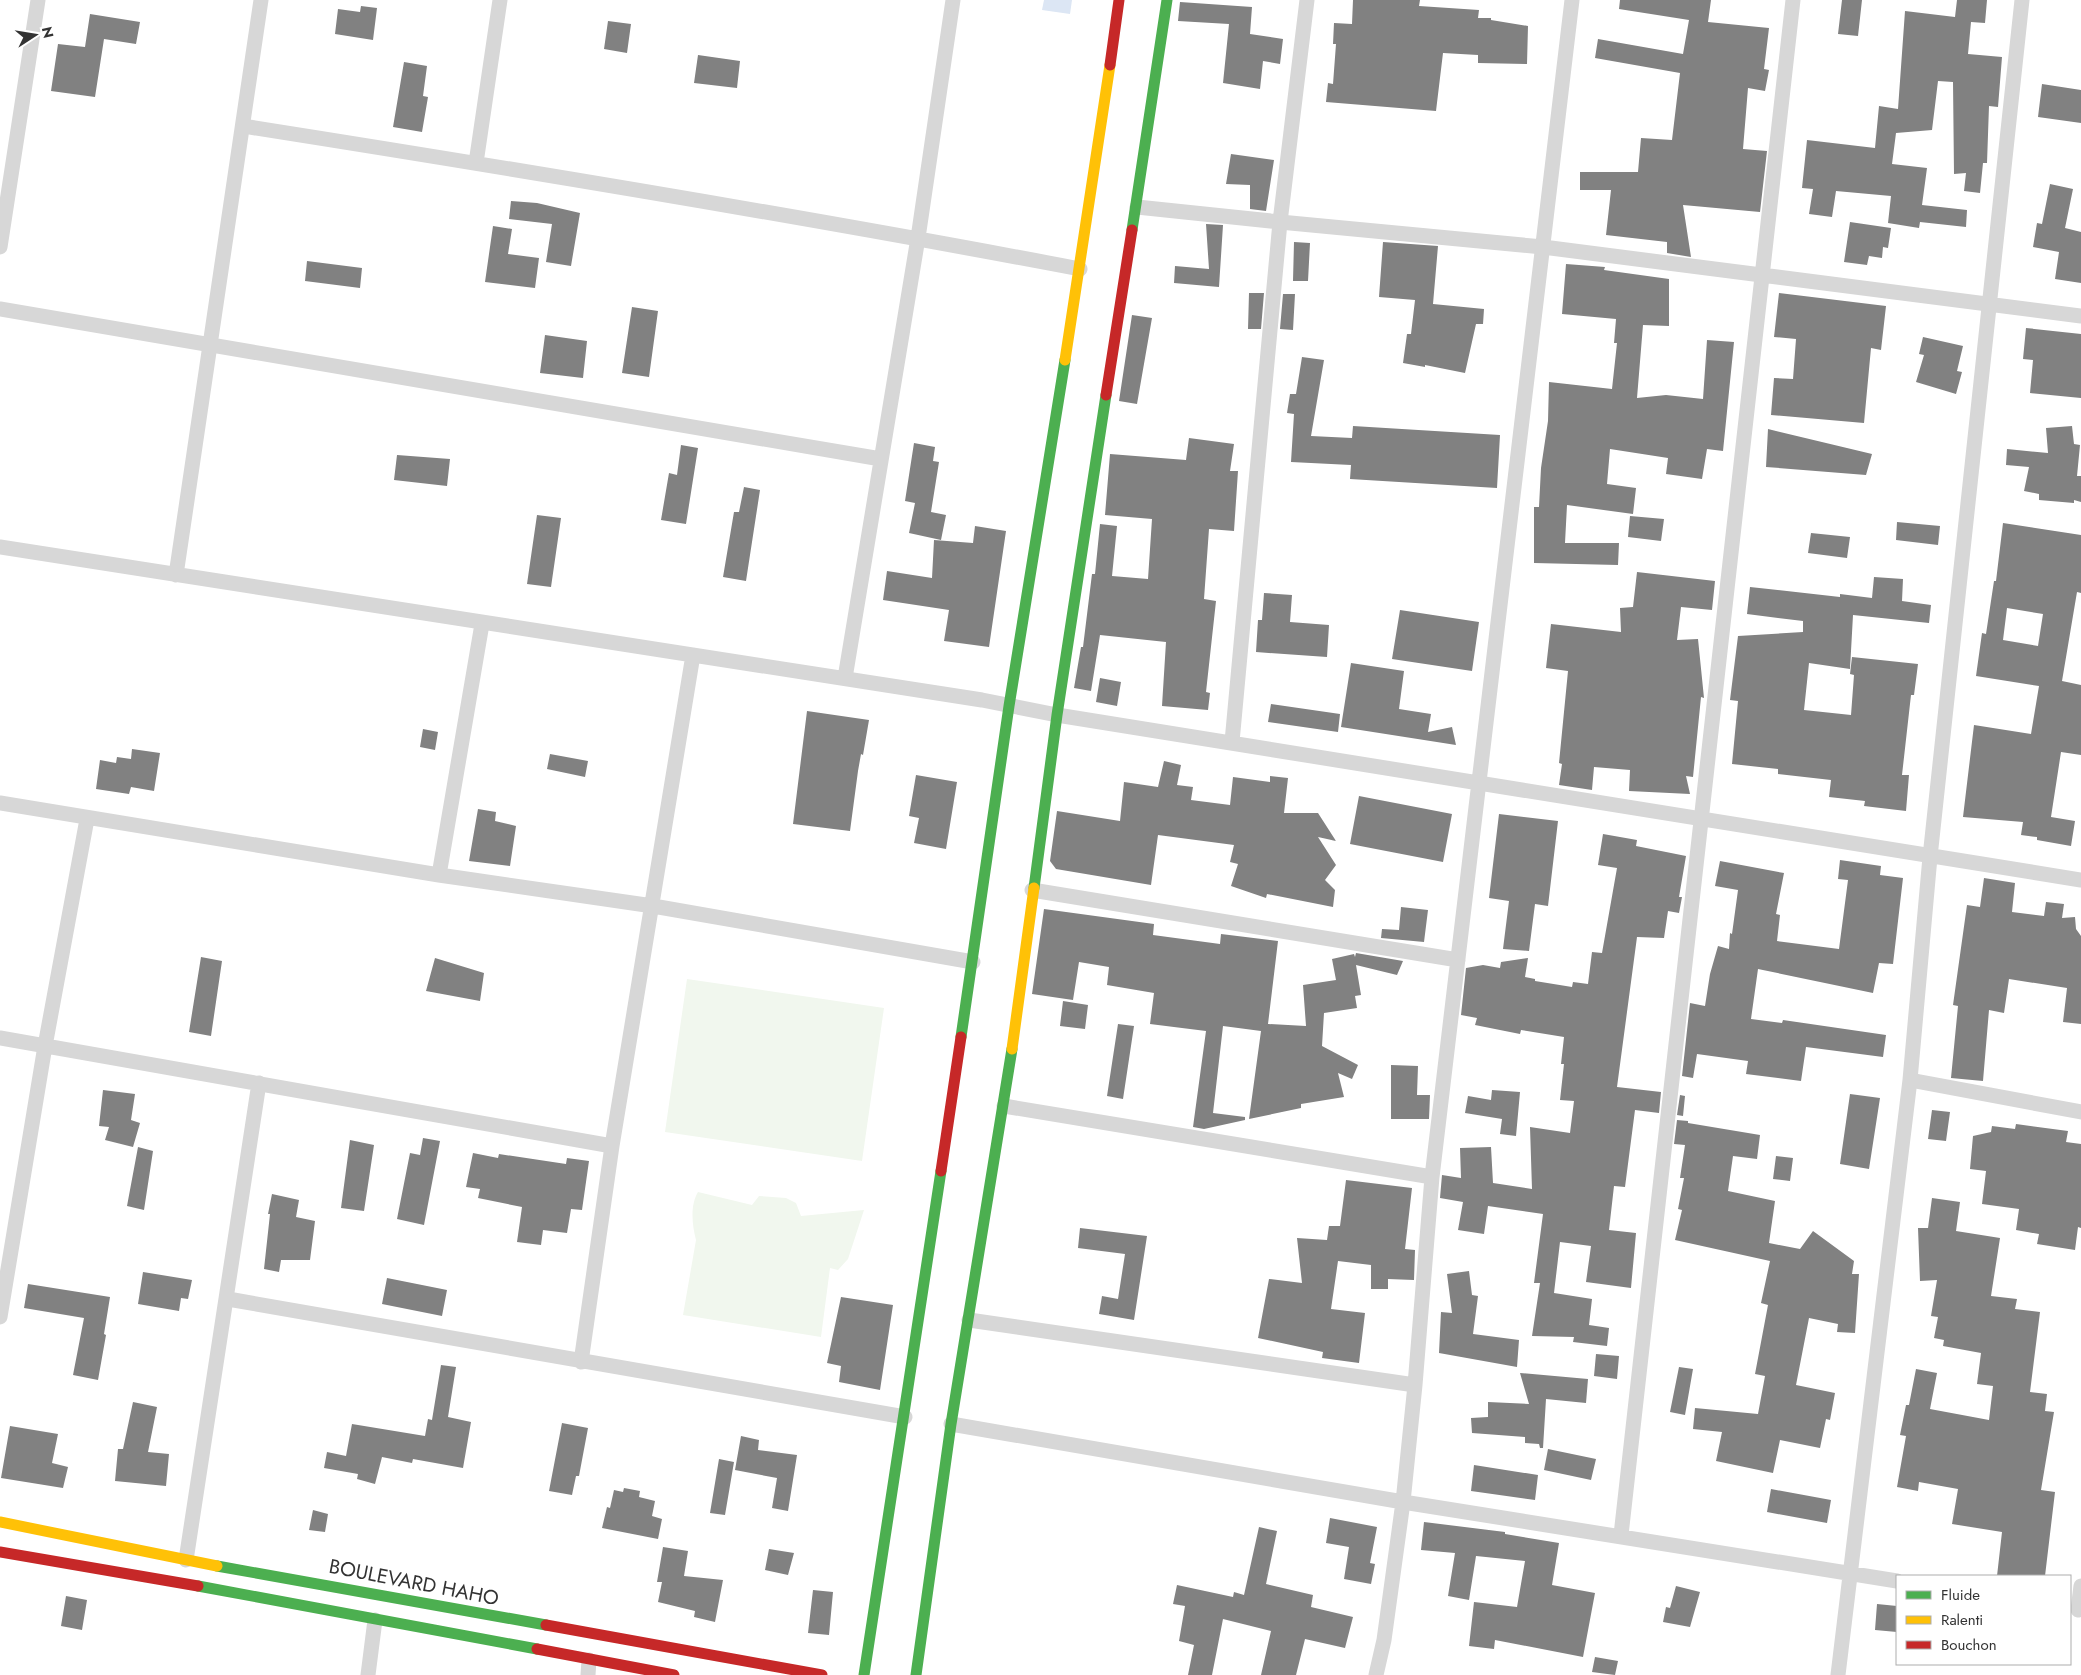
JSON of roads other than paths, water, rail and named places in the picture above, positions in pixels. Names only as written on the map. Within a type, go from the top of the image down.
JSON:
[{"type":"main road","points":[[864,1675],[905,1417],[1009,706],[1080,269],[1119,0]]},
{"type":"main road","points":[[916,1675],[951,1424],[1004,1106],[1032,890],[1167,0]]},
{"type":"main road","name":"BOULEVARD HAHO","points":[[0,1522],[186,1560],[822,1675]]},
{"type":"main road","points":[[0,1552],[376,1620],[588,1667],[674,1675]]},
{"type":"street","points":[[0,248],[38,0]]},
{"type":"street","points":[[176,575],[261,0]]},
{"type":"street","points":[[476,163],[500,0]]},
{"type":"street","points":[[845,678],[918,238],[949,0]]},
{"type":"street","points":[[1232,742],[1280,222],[1306,0]]},
{"type":"street","points":[[1376,1675],[1384,1640],[1403,1502],[1415,1385],[1432,1177],[1572,0]]},
{"type":"street","points":[[1621,1536],[1792,0]]},
{"type":"street","points":[[1838,1675],[1910,1080],[1930,856],[2022,0]]},
{"type":"street","points":[[243,126],[476,163],[918,238],[1080,269]]},
{"type":"street","points":[[1137,206],[1280,222],[1543,246],[2081,316]]},
{"type":"street","points":[[0,309],[881,459]]},
{"type":"street","points":[[0,548],[482,624],[845,678],[1479,784],[2081,880]]},
{"type":"street","points":[[439,875],[482,624]]},
{"type":"street","points":[[581,1362],[612,1146],[693,655]]},
{"type":"street","points":[[0,803],[87,819],[439,875],[652,906],[973,962]]},
{"type":"street","points":[[0,1317],[4,1269],[87,819]]},
{"type":"street","points":[[1032,890],[1458,960]]},
{"type":"street","points":[[0,1038],[612,1146]]},
{"type":"street","points":[[1910,1080],[2081,1112]]},
{"type":"street","points":[[186,1560],[228,1299],[259,1083]]},
{"type":"street","points":[[1004,1106],[1432,1177]]},
{"type":"street","points":[[228,1299],[905,1417]]},
{"type":"street","points":[[969,1320],[1415,1385]]},
{"type":"street","points":[[951,1424],[1403,1502],[1896,1581]]},
{"type":"street","points":[[2076,1610],[2081,1586]]},
{"type":"street","points":[[368,1675],[376,1620]]}]
